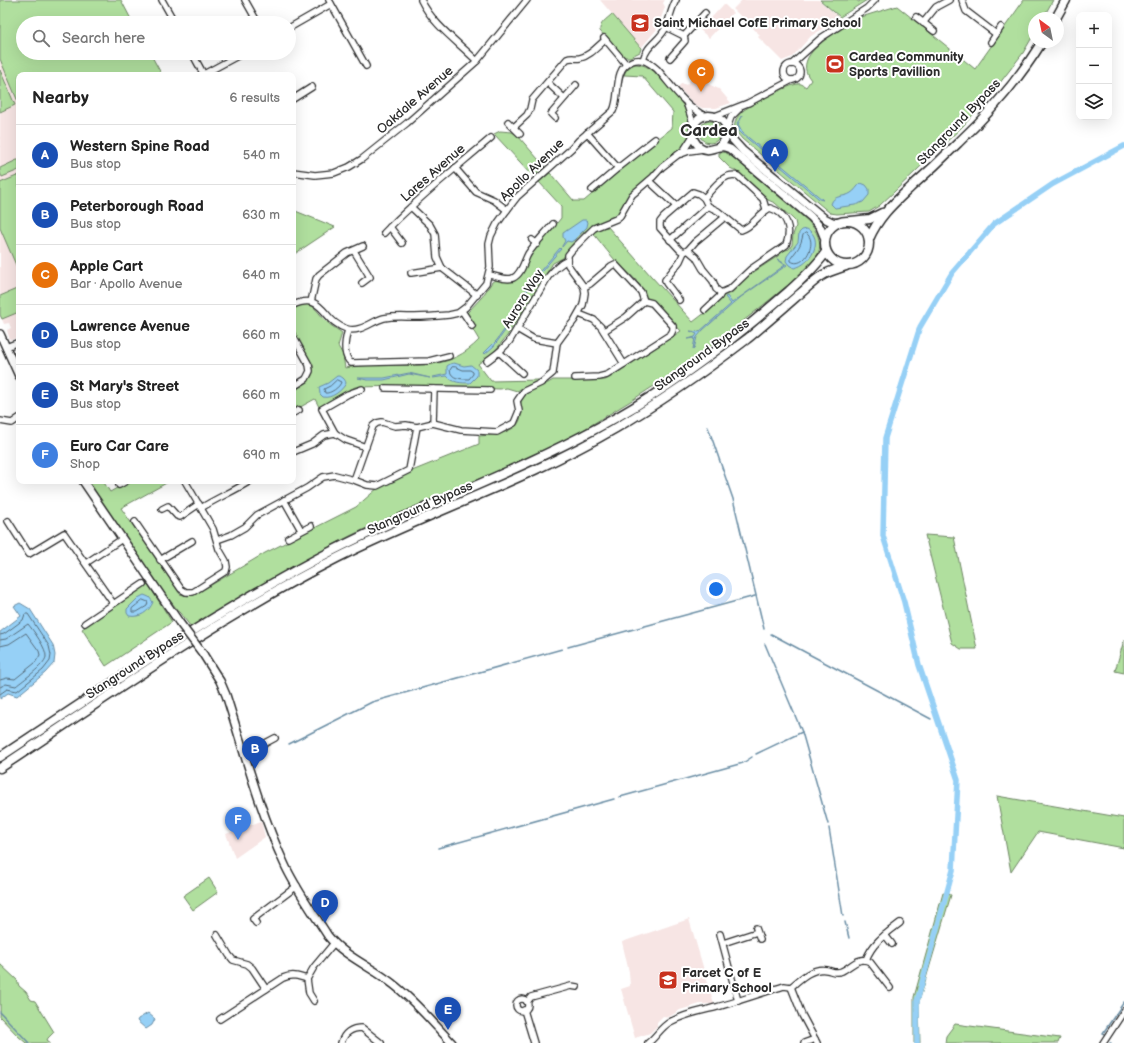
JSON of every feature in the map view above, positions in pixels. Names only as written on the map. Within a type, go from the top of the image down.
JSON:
[{"type":"main road","points":[[1059,12],[1066,0]]},
{"type":"main road","name":"Stanground Bypass","points":[[869,239],[874,226],[884,212],[963,139],[999,101],[1028,64],[1038,48]]},
{"type":"main road","points":[[720,146],[734,152],[811,217],[820,227],[825,239],[826,252],[834,262],[846,266],[856,264],[864,258],[868,249],[869,239],[862,227],[851,222],[832,222],[824,218],[744,151],[733,140],[724,123],[715,116],[705,116],[697,121],[694,126],[693,136],[697,144],[705,149],[715,149],[720,146],[726,137],[727,130]]},
{"type":"main road","name":"Stanground Bypass","points":[[851,222],[870,219],[884,212]]},
{"type":"main road","points":[[825,239],[833,226],[839,223]]},
{"type":"main road","name":"Stanground Bypass","points":[[0,757],[208,621],[281,578],[348,543],[498,477],[552,451],[600,427],[635,406],[725,344],[762,315],[808,274],[818,264],[826,252]]},
{"type":"main road","name":"Stanground Bypass","points":[[0,768],[211,630],[285,586],[338,558],[389,534],[495,489],[560,459],[615,429],[706,370],[822,276],[846,266]]},
{"type":"main road","points":[[0,335],[16,369]]},
{"type":"main road","points":[[85,484],[220,681],[273,837],[284,864],[334,943],[404,992],[452,1043]]},
{"type":"street","points":[[162,0],[171,16]]},
{"type":"street","points":[[245,0],[254,16]]},
{"type":"street","points":[[421,0],[425,9],[433,20],[477,61]]},
{"type":"street","name":"Oakdale Avenue","points":[[296,172],[315,175],[334,173],[349,167],[362,159],[407,123],[477,61],[527,0]]},
{"type":"street","points":[[643,60],[646,50],[659,38],[666,28],[676,0]]},
{"type":"street","points":[[773,89],[780,84],[785,68],[792,64],[828,33],[862,12],[875,0]]},
{"type":"street","points":[[923,23],[936,7],[946,0]]},
{"type":"street","points":[[962,0],[966,11],[996,34]]},
{"type":"street","points":[[296,24],[330,2],[366,66]]},
{"type":"street","points":[[670,58],[685,41],[684,36],[705,13]]},
{"type":"street","points":[[916,17],[934,32]]},
{"type":"street","points":[[991,42],[1001,27]]},
{"type":"street","points":[[666,28],[684,36]]},
{"type":"street","points":[[514,127],[527,115],[532,100],[567,59],[572,57],[579,58],[587,55],[604,39],[626,64],[635,60],[643,60],[657,69],[683,100],[690,111],[694,126]]},
{"type":"street","points":[[727,130],[731,117],[736,111],[773,89],[799,77],[803,59],[808,50]]},
{"type":"street","points":[[196,60],[202,72]]},
{"type":"street","points":[[209,72],[231,60]]},
{"type":"street","name":"Apollo Avenue","points":[[462,311],[486,283],[489,274],[489,244],[497,224],[507,210],[527,188],[587,133],[613,112],[620,74],[626,64]]},
{"type":"street","points":[[792,64],[797,65],[800,69]]},
{"type":"street","points":[[784,74],[787,78],[792,80]]},
{"type":"street","points":[[548,83],[564,98]]},
{"type":"street","points":[[555,118],[551,114],[576,85]]},
{"type":"street","points":[[296,97],[312,88]]},
{"type":"street","points":[[683,100],[693,109],[705,116]]},
{"type":"street","points":[[715,116],[748,103]]},
{"type":"street","points":[[508,122],[520,134]]},
{"type":"street","points":[[587,133],[618,168]]},
{"type":"street","points":[[354,480],[374,426],[377,423],[382,422],[395,426],[406,425],[417,427],[433,422],[461,430],[497,432],[514,423],[519,411],[517,401],[524,391],[541,384],[553,373],[557,343],[579,314],[584,298],[584,287],[570,269],[568,256],[594,228],[620,216],[624,212],[632,195],[650,181],[662,167],[677,156],[687,146],[693,136]]},
{"type":"street","name":"Lares Avenue","points":[[384,233],[411,207],[491,138]]},
{"type":"street","points":[[592,190],[599,181],[655,140]]},
{"type":"street","points":[[639,142],[644,147]]},
{"type":"street","points":[[677,156],[689,151],[705,149]]},
{"type":"street","points":[[455,168],[476,192],[494,200],[507,210]]},
{"type":"street","points":[[704,198],[723,179],[728,175],[733,174],[738,176],[763,199],[766,210]]},
{"type":"street","points":[[650,181],[676,206]]},
{"type":"street","points":[[705,310],[719,297],[721,293],[730,289],[751,269],[786,245],[788,241],[789,224],[774,209],[770,208],[763,211],[747,228],[741,230],[708,206],[704,198],[699,194],[693,192],[660,222],[660,228],[680,250],[686,251],[696,257],[703,269],[713,281],[716,289],[721,293]]},
{"type":"street","points":[[670,240],[708,206]]},
{"type":"street","points":[[411,207],[430,225],[435,234],[437,257],[442,268],[477,295]]},
{"type":"street","points":[[679,300],[666,284],[665,280],[686,251],[725,217]]},
{"type":"street","points":[[489,274],[504,279],[514,278],[518,275],[534,242],[553,224]]},
{"type":"street","points":[[390,227],[402,243]]},
{"type":"street","points":[[311,302],[318,276],[347,254],[363,246]]},
{"type":"street","points":[[354,251],[370,277],[362,283]]},
{"type":"street","name":"Aurora Way","points":[[487,361],[509,342],[555,268],[568,260]]},
{"type":"street","points":[[584,287],[615,264],[641,292],[644,301]]},
{"type":"street","points":[[411,273],[442,268]]},
{"type":"street","points":[[296,304],[303,301],[319,305],[334,324],[348,330],[358,330],[386,318],[449,315],[462,311],[472,326]]},
{"type":"street","points":[[604,331],[644,301]]},
{"type":"street","points":[[575,378],[599,377],[607,375],[671,334],[673,326],[652,303],[644,301]]},
{"type":"street","points":[[579,314],[594,320],[604,331],[624,364]]},
{"type":"street","points":[[517,328],[534,339],[557,343]]},
{"type":"street","points":[[348,330],[345,346],[347,358],[351,363],[417,362],[436,357],[449,356]]},
{"type":"street","points":[[296,341],[309,365],[310,371],[306,379],[296,385]]},
{"type":"street","points":[[6,347],[16,343]]},
{"type":"street","points":[[499,352],[522,373]]},
{"type":"street","points":[[385,388],[490,390]]},
{"type":"street","points":[[362,389],[348,394],[322,409],[335,433],[346,440],[366,447]]},
{"type":"street","points":[[433,422],[434,389]]},
{"type":"street","points":[[296,412],[300,410]]},
{"type":"street","points":[[0,421],[12,423],[16,420]]},
{"type":"street","points":[[217,540],[245,526],[257,515],[307,488],[322,477],[336,475],[367,485],[377,486],[409,470],[417,427]]},
{"type":"street","points":[[296,450],[312,444],[324,435],[335,433]]},
{"type":"street","points":[[134,522],[181,589],[186,592],[193,592],[226,571],[226,561],[219,549],[213,529],[187,484]]},
{"type":"street","points":[[162,510],[168,506],[177,516],[180,517],[245,484]]},
{"type":"street","points":[[284,500],[301,530]]},
{"type":"street","points":[[8,521],[29,554],[64,533],[113,603]]},
{"type":"street","points":[[288,538],[311,526]]},
{"type":"street","points":[[86,563],[122,538]]},
{"type":"street","points":[[160,560],[192,541]]},
{"type":"street","points":[[86,623],[113,603],[143,584]]},
{"type":"street","points":[[245,754],[275,738]]},
{"type":"street","points":[[256,923],[253,919],[297,886]]},
{"type":"street","points":[[866,960],[871,949],[900,923]]},
{"type":"street","points":[[723,943],[757,930],[760,939]]},
{"type":"street","points":[[720,934],[738,1001]]},
{"type":"street","points":[[217,935],[233,960],[247,964],[252,968],[266,989]]},
{"type":"street","points":[[885,935],[892,944]]},
{"type":"street","points":[[314,1001],[309,993],[307,979],[314,967],[334,943]]},
{"type":"street","points":[[648,1043],[669,1022],[784,986],[791,987],[808,974],[817,970],[826,970],[835,973],[842,972],[855,962],[866,960],[870,962],[890,988]]},
{"type":"street","points":[[220,1019],[288,976],[295,975],[307,979]]},
{"type":"street","points":[[524,1010],[527,1008],[527,1002],[531,997],[571,986],[578,987]]},
{"type":"street","points":[[791,987],[816,1041],[804,1043]]},
{"type":"street","points":[[524,1010],[520,1011],[517,1009],[516,1003],[520,999],[527,1002]]},
{"type":"street","points":[[524,1010],[534,1043]]},
{"type":"street","points":[[1103,1043],[1124,1011]]},
{"type":"street","points":[[341,1043],[343,1035],[356,1028],[362,1028],[380,1043]]},
{"type":"shaded area","points":[[0,0],[121,0],[129,16],[16,16],[16,60],[154,60],[160,72],[16,72],[16,338],[10,340],[7,330],[11,328],[9,323],[4,324],[0,315]]},
{"type":"shaded area","name":"Saint Michael CofE Primary School","points":[[600,0],[665,0],[663,3],[665,7],[657,29],[641,48]]},
{"type":"shaded area","points":[[742,0],[819,0],[840,18],[811,36],[792,57],[782,61],[758,37],[760,35],[733,9]]},
{"type":"shaded area","points":[[724,4],[733,13],[709,38],[700,30]]},
{"type":"shaded area","points":[[693,77],[719,89],[731,103],[716,108],[702,108],[694,104],[678,87],[682,83],[686,85]]},
{"type":"shaded area","points":[[261,821],[265,837],[235,858],[226,834]]},
{"type":"shaded area","name":"Farcet C of E Primary School","points":[[689,919],[714,1004],[700,1004],[680,1010],[669,1017],[663,1016],[657,1022],[657,1026],[650,1033],[635,1038],[621,989],[630,986],[629,972],[622,942]]},
{"type":"green space","points":[[0,0],[121,0],[129,16],[16,16],[16,60],[154,60],[160,72],[16,72],[16,97],[0,59]]},
{"type":"green space","points":[[820,0],[856,0],[859,2],[861,0],[867,0],[840,17]]},
{"type":"green space","points":[[1024,0],[1053,0],[1046,12],[1028,12],[1028,44],[989,97],[963,126],[879,206],[869,212],[830,213],[742,139],[735,129],[737,117],[748,107],[787,87],[802,84],[806,87],[811,80],[806,72],[808,58],[826,39],[861,17],[897,6],[975,69]]},
{"type":"green space","points":[[612,14],[641,48],[640,52],[630,57],[621,55],[600,31],[602,23]]},
{"type":"green space","points":[[635,64],[646,66],[658,75],[675,94],[689,118],[689,135],[686,143],[679,151],[662,163],[650,177],[633,190],[616,215],[594,225],[583,233],[575,241],[563,258],[553,263],[507,336],[494,352],[478,364],[491,381],[539,380],[517,391],[507,388],[414,386],[355,387],[319,407],[315,399],[296,409],[296,389],[308,381],[313,374],[313,365],[296,336],[296,308],[300,306],[313,306],[329,323],[342,333],[338,346],[343,355],[345,368],[373,365],[434,364],[457,357],[479,340],[473,330],[476,326],[466,314],[482,297],[492,282],[495,280],[509,282],[515,280],[533,253],[561,218],[561,206],[539,182],[550,173],[574,201],[584,201],[672,128],[673,112],[642,76],[624,75],[631,66]]},
{"type":"green space","points":[[0,70],[15,105],[0,112]]},
{"type":"green space","points":[[706,121],[714,121],[721,128],[721,136],[714,143],[706,143],[699,136],[699,128]]},
{"type":"green space","points":[[500,131],[512,132],[518,136],[545,167],[533,176],[494,134]]},
{"type":"green space","points":[[725,152],[736,160],[809,222],[816,232],[820,245],[816,259],[794,280],[717,341],[633,400],[574,435],[352,535],[271,579],[191,627],[161,589],[90,484],[105,484],[110,492],[124,484],[165,484],[121,508],[180,594],[188,596],[196,594],[265,553],[356,507],[379,487],[412,471],[479,444],[479,436],[499,434],[512,429],[520,420],[521,400],[530,391],[553,380],[605,380],[611,377],[681,331],[655,302],[644,296],[644,292],[639,284],[614,259],[593,233],[601,228],[608,227],[693,322],[706,312],[723,295],[739,285],[746,277],[778,256],[782,251],[789,249],[792,245],[796,226],[795,221],[775,203],[768,200],[751,183],[730,168],[719,157],[719,153]]},
{"type":"green space","points":[[16,160],[16,171],[2,177],[0,168]]},
{"type":"green space","points":[[16,176],[16,265],[0,228],[0,183]]},
{"type":"green space","points":[[296,211],[335,227],[296,253]]},
{"type":"green space","points":[[16,289],[16,313],[2,319],[0,315],[0,296]]},
{"type":"green space","points":[[925,535],[954,537],[977,649],[961,649],[952,643]]},
{"type":"green space","points":[[148,584],[172,622],[106,666],[82,629]]},
{"type":"green space","points":[[1124,640],[1124,673],[1115,671]]},
{"type":"green space","points":[[997,796],[1124,818],[1124,848],[1038,832],[1011,872]]},
{"type":"green space","points":[[209,878],[218,892],[193,910],[183,896]]},
{"type":"green space","points":[[943,893],[951,895],[919,1002],[920,1043],[914,1043],[914,997]]},
{"type":"green space","points":[[0,964],[17,980],[19,986],[26,992],[31,1000],[35,1001],[54,1032],[47,1040],[51,1043],[26,1043],[0,1017]]},
{"type":"green space","points":[[955,1024],[1060,1038],[1058,1043],[945,1043],[946,1036]]},
{"type":"water","points":[[743,115],[738,124],[743,133],[823,200],[819,199],[739,131],[737,123]]},
{"type":"water","points":[[861,183],[866,185],[869,189],[869,195],[863,202],[855,205],[835,208],[831,204],[834,199],[852,192]]},
{"type":"water","points":[[582,220],[586,220],[588,222],[587,227],[574,240],[571,242],[567,241],[562,247],[565,241],[563,233]]},
{"type":"water","points":[[807,229],[812,233],[815,239],[814,251],[806,262],[794,268],[786,261],[787,256],[798,242],[799,233],[802,230]]},
{"type":"water","points":[[560,248],[561,249],[529,286],[522,304],[512,322],[510,321],[521,304],[528,285]]},
{"type":"water","points":[[777,259],[787,265],[741,297],[703,330],[697,337],[693,349],[695,338],[688,339],[695,337],[697,334],[690,331],[699,332],[731,304],[725,297],[727,296],[732,303],[785,265]]},
{"type":"water","points":[[509,323],[510,324],[494,346],[485,354],[484,353],[497,340]]},
{"type":"water","points":[[454,363],[464,366],[471,365],[477,370],[477,376],[470,383],[460,383],[447,376],[433,378],[447,374],[447,366]]},
{"type":"water","points":[[409,373],[430,378],[409,374],[384,380],[367,380],[358,378],[384,378]]},
{"type":"water","points":[[337,376],[344,379],[346,383],[344,386],[333,396],[323,397],[320,394],[319,387],[328,383]]},
{"type":"water","points":[[144,595],[149,597],[153,602],[149,609],[144,614],[129,616],[127,609],[138,598]]},
{"type":"water","points":[[20,603],[30,609],[53,645],[55,655],[54,663],[45,673],[17,696],[8,693],[0,699],[0,632],[21,616],[14,606]]},
{"type":"water","points":[[148,1013],[155,1019],[152,1025],[146,1029],[137,1021]]},
{"type":"waterway","points":[[917,1043],[917,1001],[953,870],[958,780],[919,665],[904,602],[883,536],[885,438],[920,327],[952,273],[994,224],[1053,184],[1124,146]]},
{"type":"waterway","points":[[708,427],[733,499],[764,629]]},
{"type":"waterway","points":[[568,647],[755,596]]},
{"type":"waterway","points":[[771,634],[931,719]]},
{"type":"waterway","points":[[756,754],[802,732],[765,644]]},
{"type":"waterway","points":[[289,744],[372,702],[562,649]]},
{"type":"waterway","points":[[802,732],[828,824]]},
{"type":"waterway","points":[[620,797],[743,763],[752,757]]},
{"type":"waterway","points":[[438,848],[614,799]]},
{"type":"waterway","points":[[829,828],[843,916]]},
{"type":"waterway","points":[[845,922],[849,938]]},
{"type":"waterway","points":[[1105,1035],[1103,1033],[1124,1002]]},
{"type":"waterway","points":[[0,1012],[29,1043]]},
{"type":"place","name":"Saint Michael CofE Primary School","points":[[640,23]]},
{"type":"place","name":"Cardea Community Sports Pavillion","points":[[835,64]]},
{"type":"place","name":"Apple Cart","points":[[701,92]]},
{"type":"place","name":"Western Spine Road","points":[[775,172]]},
{"type":"place","name":"Peterborough Road","points":[[255,769]]},
{"type":"place","name":"Euro Car Care","points":[[238,840]]},
{"type":"place","name":"Lawrence Avenue","points":[[325,923]]},
{"type":"place","name":"Farcet C of E Primary School","points":[[668,980]]},
{"type":"place","name":"St Mary's Street","points":[[448,1030]]},
{"type":"district","name":"Cardea","points":[[709,131]]}]
